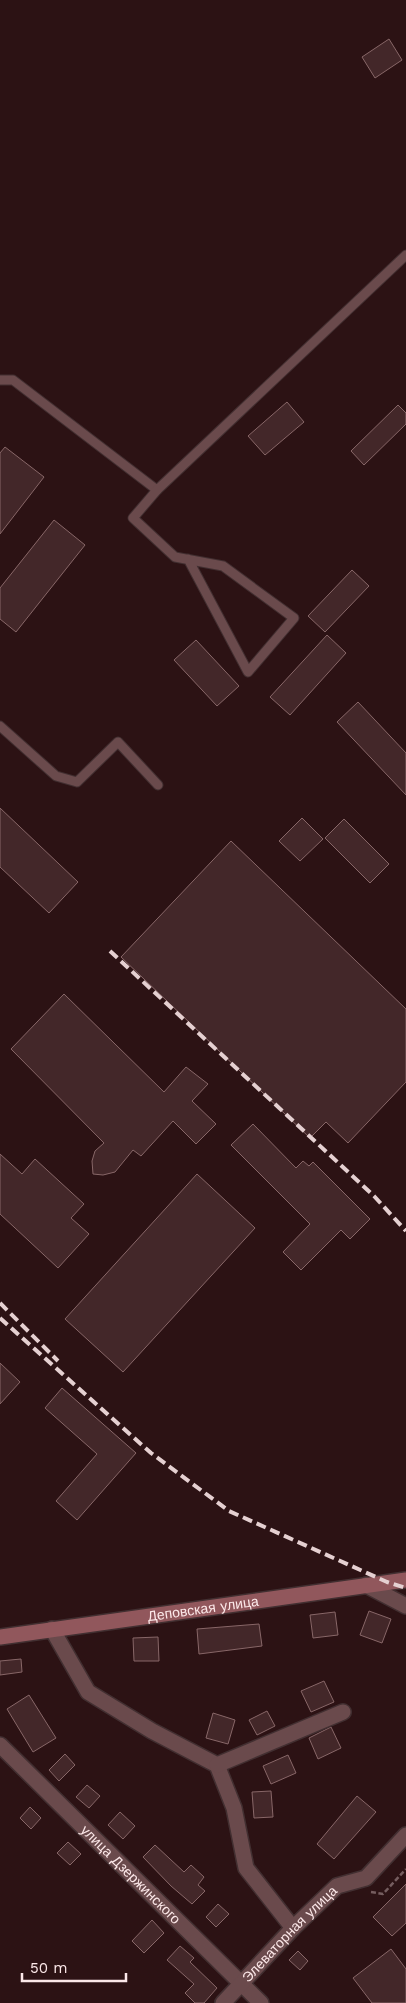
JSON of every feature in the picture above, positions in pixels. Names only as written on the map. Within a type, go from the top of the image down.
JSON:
[{"type":"street","name":"Деповская улица","points":[[0,1637],[406,1580]]},
{"type":"street","points":[[366,1585],[406,1606]]},
{"type":"street","points":[[52,1630],[88,1692],[152,1731],[217,1765],[234,1808],[246,1868],[293,1928]]},
{"type":"street","points":[[217,1765],[343,1712]]},
{"type":"street","name":"улица Дзержинского","points":[[0,1745],[260,2003]]},
{"type":"street","name":"Элеваторная улица","points":[[223,2003],[293,1928],[337,1886],[366,1878],[406,1834]]},
{"type":"lane","points":[[188,559],[248,672],[294,618],[223,566],[188,559],[175,557],[133,518],[158,490],[406,255]]},
{"type":"lane","points":[[0,380],[13,380],[158,490]]},
{"type":"lane","points":[[0,726],[56,776],[77,782],[118,742],[158,785]]},
{"type":"building","points":[[389,39],[402,60],[375,78],[362,57]]},
{"type":"building","points":[[287,402],[304,422],[265,455],[248,436]]},
{"type":"building","points":[[398,405],[406,413],[406,424],[364,465],[351,451]]},
{"type":"building","points":[[5,447],[44,477],[0,534],[0,453]]},
{"type":"building","points":[[54,520],[85,545],[16,632],[0,619],[0,588]]},
{"type":"building","points":[[352,570],[369,586],[325,632],[308,616]]},
{"type":"building","points":[[327,635],[346,653],[290,715],[270,697]]},
{"type":"building","points":[[196,640],[239,686],[217,706],[174,660]]},
{"type":"building","points":[[358,702],[406,753],[406,795],[337,722]]},
{"type":"building","points":[[0,808],[78,882],[49,913],[0,867]]},
{"type":"building","points":[[302,818],[323,839],[300,861],[279,841]]},
{"type":"building","points":[[344,819],[389,864],[370,883],[325,838]]},
{"type":"building","points":[[231,841],[406,1009],[406,1082],[348,1143],[326,1122],[310,1138],[121,957]]},
{"type":"building","points":[[64,994],[164,1092],[186,1067],[208,1084],[192,1101],[216,1124],[196,1144],[173,1121],[141,1156],[133,1150],[115,1172],[103,1175],[93,1174],[92,1161],[95,1151],[104,1143],[11,1049]]},
{"type":"building","points":[[253,1124],[296,1168],[303,1161],[309,1166],[313,1162],[370,1219],[350,1239],[341,1230],[301,1270],[283,1252],[310,1224],[231,1145]]},
{"type":"building","points":[[0,1154],[22,1174],[35,1159],[84,1204],[71,1218],[89,1234],[58,1268],[0,1214]]},
{"type":"building","points":[[197,1174],[255,1228],[123,1372],[65,1319]]},
{"type":"building","points":[[0,1363],[20,1382],[0,1404]]},
{"type":"building","points":[[62,1388],[136,1453],[77,1520],[56,1501],[97,1454],[45,1408]]},
{"type":"building","points":[[369,1611],[391,1619],[382,1643],[360,1635]]},
{"type":"building","points":[[335,1612],[338,1635],[313,1638],[310,1615]]},
{"type":"building","points":[[259,1624],[262,1646],[199,1654],[197,1629]]},
{"type":"building","points":[[158,1637],[159,1661],[134,1661],[133,1638]]},
{"type":"building","points":[[21,1659],[22,1672],[0,1675],[0,1661]]},
{"type":"building","points":[[324,1681],[334,1702],[311,1712],[301,1691]]},
{"type":"building","points":[[29,1695],[56,1738],[33,1752],[7,1709]]},
{"type":"building","points":[[267,1711],[275,1726],[257,1735],[249,1720]]},
{"type":"building","points":[[213,1713],[235,1720],[228,1744],[206,1738]]},
{"type":"building","points":[[331,1727],[341,1748],[318,1759],[309,1738]]},
{"type":"building","points":[[65,1754],[75,1765],[59,1781],[49,1770]]},
{"type":"building","points":[[288,1755],[296,1773],[271,1784],[263,1766]]},
{"type":"building","points":[[87,1785],[100,1796],[89,1808],[76,1797]]},
{"type":"building","points":[[271,1791],[273,1817],[254,1818],[252,1792]]},
{"type":"building","points":[[357,1796],[376,1812],[334,1859],[317,1844]]},
{"type":"building","points":[[30,1807],[41,1818],[31,1829],[20,1818]]},
{"type":"building","points":[[120,1812],[135,1826],[123,1839],[108,1825]]},
{"type":"building","points":[[68,1842],[81,1854],[70,1865],[57,1853]]},
{"type":"building","points":[[155,1845],[184,1872],[191,1865],[204,1877],[198,1885],[205,1891],[192,1904],[171,1886],[143,1857]]},
{"type":"building","points":[[406,1884],[406,1923],[392,1936],[373,1917]]},
{"type":"building","points":[[218,1904],[229,1914],[216,1927],[206,1917]]},
{"type":"building","points":[[152,1920],[164,1933],[144,1953],[132,1941]]},
{"type":"building","points":[[180,1946],[194,1958],[190,1962],[217,1988],[204,2003],[195,2003],[185,1993],[194,1984],[167,1960]]},
{"type":"building","points":[[391,1949],[406,1969],[406,2003],[372,2003],[353,1978]]},
{"type":"building","points":[[298,1951],[308,1961],[300,1970],[289,1960]]},
{"type":"railway","points":[[110,951],[374,1196],[406,1231]]},
{"type":"railway","points":[[0,1303],[58,1361]]},
{"type":"railway","points":[[0,1318],[151,1453],[229,1511],[387,1582],[406,1588]]}]
